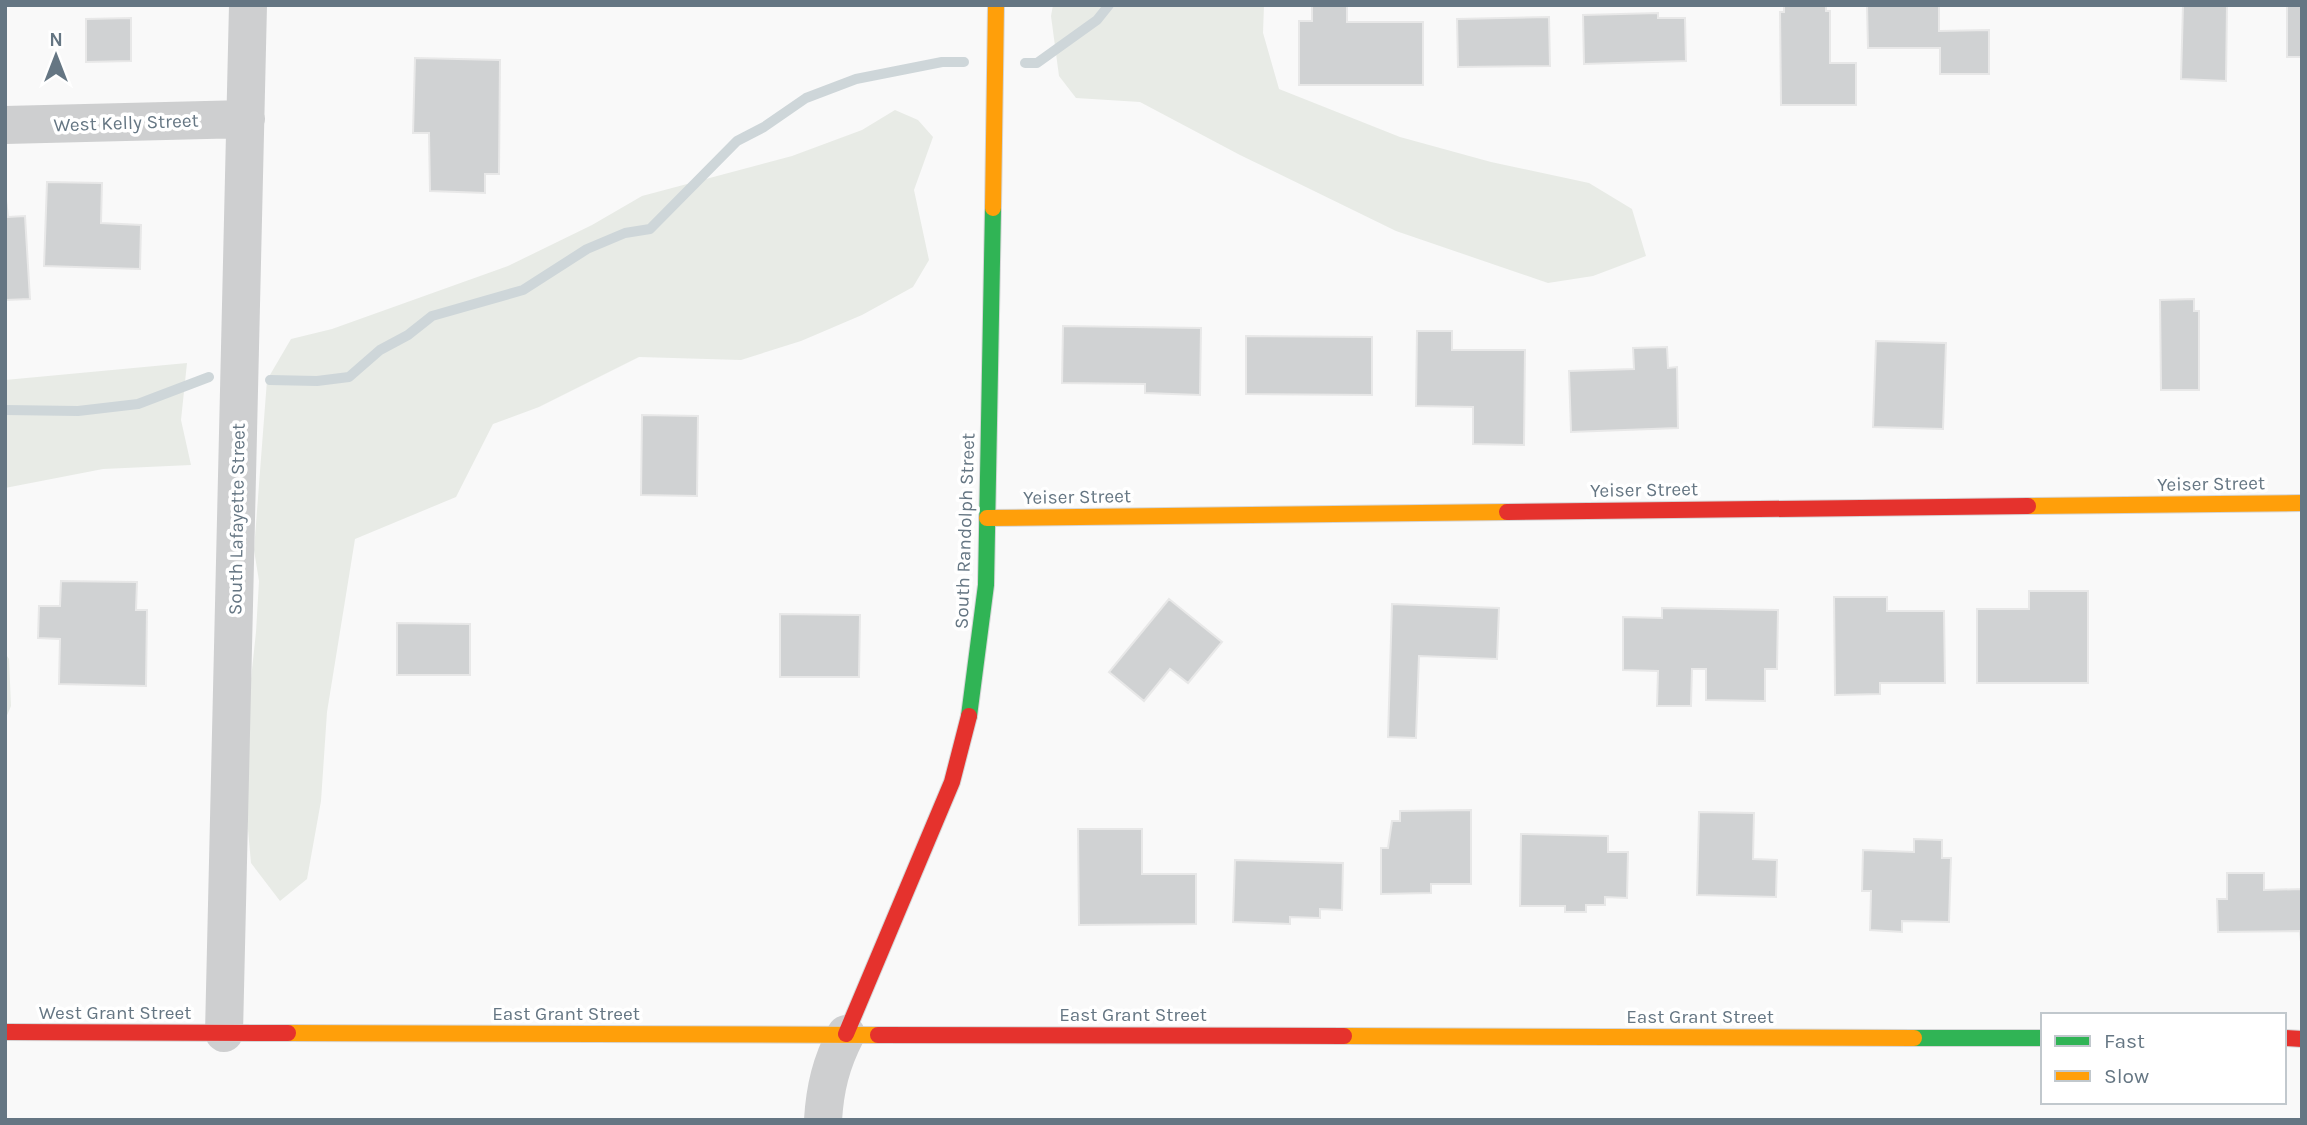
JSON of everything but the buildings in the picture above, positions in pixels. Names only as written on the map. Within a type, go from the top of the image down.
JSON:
[{"type":"street","name":"South Lafayette Street","points":[[224,1033],[248,5]]},
{"type":"street","name":"South Randolph Street","points":[[846,1034],[952,782],[980,651],[986,585],[996,5]]},
{"type":"street","name":"West Kelly Street","points":[[5,125],[246,119]]},
{"type":"street","name":"Yeiser Street","points":[[987,518],[2302,503]]},
{"type":"street","name":"West Grant Street","points":[[5,1032],[224,1033]]},
{"type":"street","name":"East Grant Street","points":[[224,1033],[2041,1038]]},
{"type":"street","points":[[822,1120],[825,1089],[832,1061],[846,1034]]},
{"type":"shaded area","points":[[1053,5],[1264,5],[1263,33],[1279,89],[1400,137],[1491,162],[1589,183],[1632,209],[1646,256],[1593,276],[1548,283],[1396,231],[1240,155],[1140,102],[1076,98],[1059,76],[1051,16]]},
{"type":"shaded area","points":[[895,110],[918,120],[933,137],[914,190],[929,260],[913,287],[862,315],[801,341],[741,360],[639,357],[539,407],[493,424],[456,497],[355,539],[327,712],[321,801],[307,879],[280,901],[251,863],[242,763],[256,632],[259,581],[254,550],[267,380],[291,339],[332,329],[508,266],[592,225],[642,196],[792,156],[862,130]]},
{"type":"shaded area","points":[[187,363],[181,420],[191,465],[103,469],[5,488],[5,380]]},
{"type":"shaded area","points":[[5,653],[9,659],[11,706],[5,720]]},
{"type":"waterway","points":[[1025,63],[1037,63],[1097,20],[1109,5]]},
{"type":"waterway","points":[[270,380],[317,381],[349,377],[380,350],[408,335],[432,316],[523,290],[587,249],[625,233],[650,229],[737,141],[764,127],[806,98],[856,79],[942,62],[964,62]]},
{"type":"waterway","points":[[5,410],[78,411],[138,404],[209,377]]},
{"type":"traffic: fast","points":[[969,716],[986,585],[993,208]]},
{"type":"traffic: fast","points":[[1914,1038],[2041,1038]]},
{"type":"traffic: slow","points":[[993,208],[996,5]]},
{"type":"traffic: slow","points":[[2028,506],[2302,503]]},
{"type":"traffic: slow","points":[[987,518],[1507,512]]},
{"type":"traffic: slow","points":[[288,1033],[878,1035]]},
{"type":"traffic: slow","points":[[1344,1036],[1914,1038]]},
{"type":"traffic: jam","points":[[1507,512],[2028,506]]},
{"type":"traffic: jam","points":[[846,1034],[952,782],[969,716]]},
{"type":"traffic: jam","points":[[5,1032],[288,1033]]},
{"type":"traffic: jam","points":[[878,1035],[1344,1036]]},
{"type":"traffic: jam","points":[[2286,1038],[2302,1039]]}]
